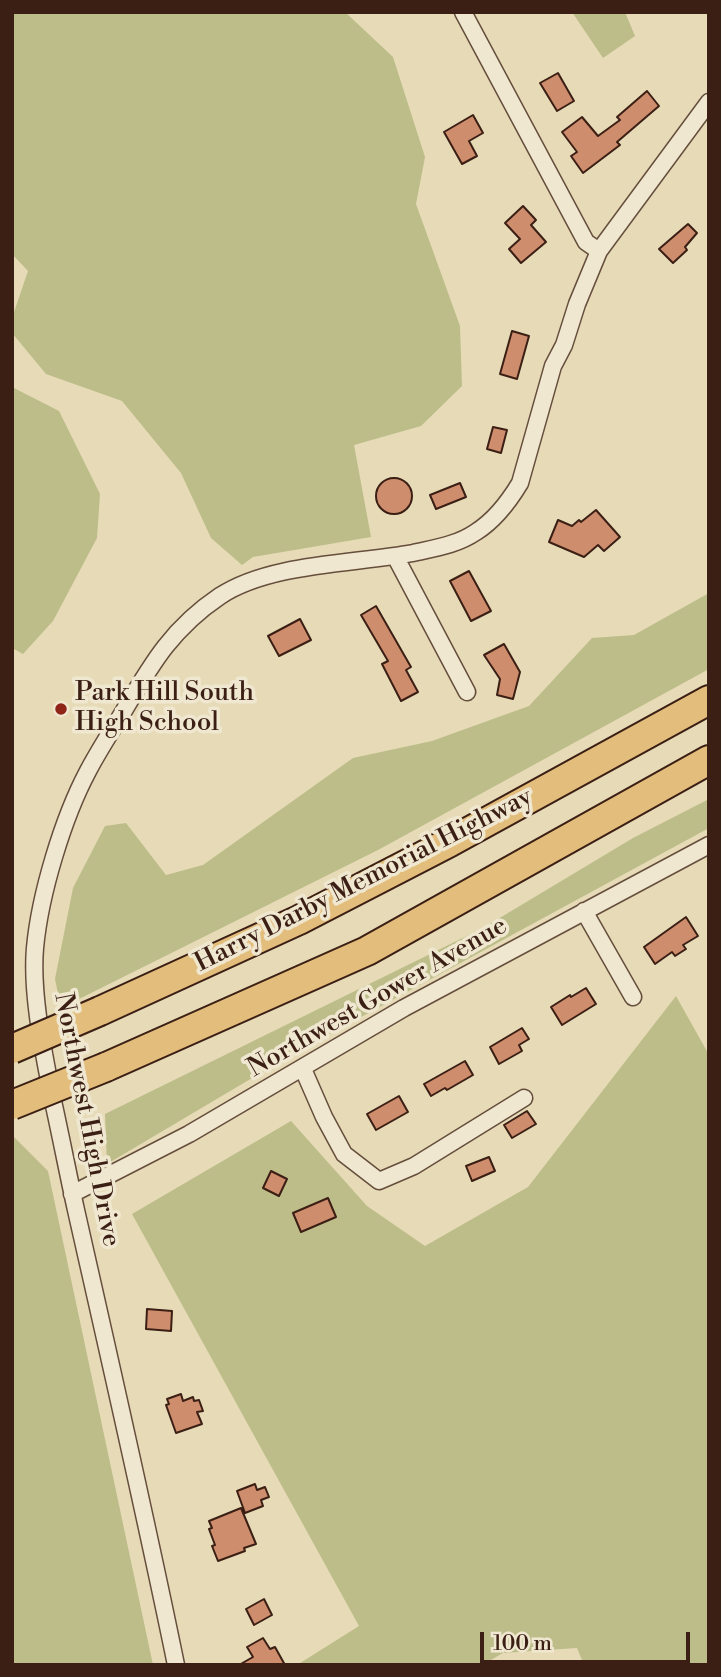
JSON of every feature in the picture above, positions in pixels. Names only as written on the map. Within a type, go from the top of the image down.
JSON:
[{"type":"highway","name":"Harry Darby Memorial Highway","points":[[12,1049],[299,920],[450,842],[709,700]]},
{"type":"highway","points":[[12,1105],[106,1067],[367,951],[709,760]]},
{"type":"street","points":[[463,12],[586,242],[600,251]]},
{"type":"street","name":"Northwest High Drive","points":[[176,1665],[72,1194],[36,1002],[35,950],[43,902],[71,807],[87,773],[151,664],[181,628],[222,594],[251,580],[291,570],[395,556],[451,545],[471,536],[496,516],[520,484],[554,366],[600,251],[709,102]]},
{"type":"street","points":[[395,556],[467,692]]},
{"type":"street","name":"Northwest Gower Avenue","points":[[72,1194],[190,1134],[404,1008],[709,845]]},
{"type":"street","points":[[584,911],[633,997]]},
{"type":"street","points":[[303,1069],[344,1154],[379,1181],[414,1166],[524,1098]]},
{"type":"green space","points":[[12,12],[345,12],[393,57],[425,157],[416,204],[460,326],[462,386],[421,426],[354,445],[371,537],[253,557],[242,565],[211,538],[181,473],[122,401],[46,374],[12,333],[12,318],[28,271],[12,254]]},
{"type":"green space","points":[[572,12],[625,12],[635,36],[603,58]]},
{"type":"green space","points":[[12,387],[59,411],[100,494],[97,538],[53,621],[23,654],[12,648]]},
{"type":"green space","points":[[709,593],[709,669],[378,850],[61,1008],[55,979],[73,888],[105,826],[126,823],[166,875],[203,865],[353,758],[432,741],[529,706],[592,638],[634,635]]},
{"type":"green space","points":[[709,799],[709,828],[291,1055],[107,1164],[105,1114],[483,928],[633,838]]},
{"type":"green space","points":[[676,996],[709,1055],[709,1665],[584,1665],[577,1648],[503,1653],[482,1665],[297,1665],[359,1626],[132,1214],[291,1121],[367,1206],[425,1246],[528,1187]]},
{"type":"green space","points":[[12,1137],[48,1171],[153,1665],[12,1665]]},
{"type":"building","points":[[558,73],[574,101],[557,111],[540,83]]},
{"type":"building","points":[[647,91],[659,106],[617,142],[620,145],[583,173],[571,156],[577,152],[562,132],[582,117],[598,136],[620,120],[617,117]]},
{"type":"building","points":[[473,115],[483,133],[469,141],[477,156],[462,164],[444,132]]},
{"type":"building","points":[[523,206],[536,220],[531,225],[546,242],[521,263],[509,249],[520,239],[505,223]]},
{"type":"building","points":[[688,224],[697,233],[685,247],[687,250],[673,263],[659,249]]},
{"type":"building","points":[[512,331],[529,336],[517,379],[500,374]]},
{"type":"building","points":[[493,427],[507,430],[501,453],[487,449]]},
{"type":"building","points":[[394,478],[407,483],[412,496],[407,509],[394,514],[381,509],[376,496],[381,483]]},
{"type":"building","points":[[460,483],[466,497],[436,509],[430,495]]},
{"type":"building","points":[[596,510],[620,537],[604,551],[598,545],[584,557],[549,542],[558,520],[572,526]]},
{"type":"building","points":[[469,571],[491,611],[471,621],[450,581]]},
{"type":"building","points":[[376,606],[411,667],[406,670],[418,692],[401,701],[382,664],[388,661],[361,615]]},
{"type":"building","points":[[300,619],[311,640],[279,656],[268,636]]},
{"type":"building","points":[[504,644],[520,672],[513,699],[497,695],[500,679],[484,655]]},
{"type":"building","points":[[686,917],[698,936],[683,945],[686,949],[675,956],[672,952],[655,964],[644,947]]},
{"type":"building","points":[[586,988],[596,1004],[562,1025],[551,1007]]},
{"type":"building","points":[[522,1028],[529,1039],[519,1045],[522,1051],[499,1064],[490,1047]]},
{"type":"building","points":[[465,1061],[473,1075],[431,1096],[424,1084]]},
{"type":"building","points":[[399,1096],[408,1112],[376,1130],[367,1114]]},
{"type":"building","points":[[527,1111],[536,1124],[512,1138],[504,1125]]},
{"type":"building","points":[[489,1157],[495,1171],[472,1181],[466,1166]]},
{"type":"building","points":[[271,1171],[287,1179],[279,1196],[263,1188]]},
{"type":"building","points":[[328,1198],[336,1217],[301,1232],[293,1213]]},
{"type":"building","points":[[147,1309],[172,1311],[171,1331],[146,1329]]},
{"type":"building","points":[[181,1394],[183,1401],[193,1397],[194,1401],[199,1400],[203,1411],[197,1412],[202,1424],[176,1433],[166,1405],[169,1404],[167,1399]]},
{"type":"building","points":[[255,1484],[257,1490],[265,1487],[269,1497],[261,1500],[263,1506],[245,1513],[237,1491]]},
{"type":"building","points":[[241,1508],[256,1544],[218,1561],[212,1546],[215,1545],[209,1521]]},
{"type":"building","points":[[264,1599],[272,1615],[254,1625],[246,1609]]},
{"type":"building","points":[[263,1638],[270,1649],[275,1647],[285,1665],[239,1665],[253,1657],[247,1647]]},
{"type":"place","name":"Park Hill South High School","points":[[61,709]]}]
